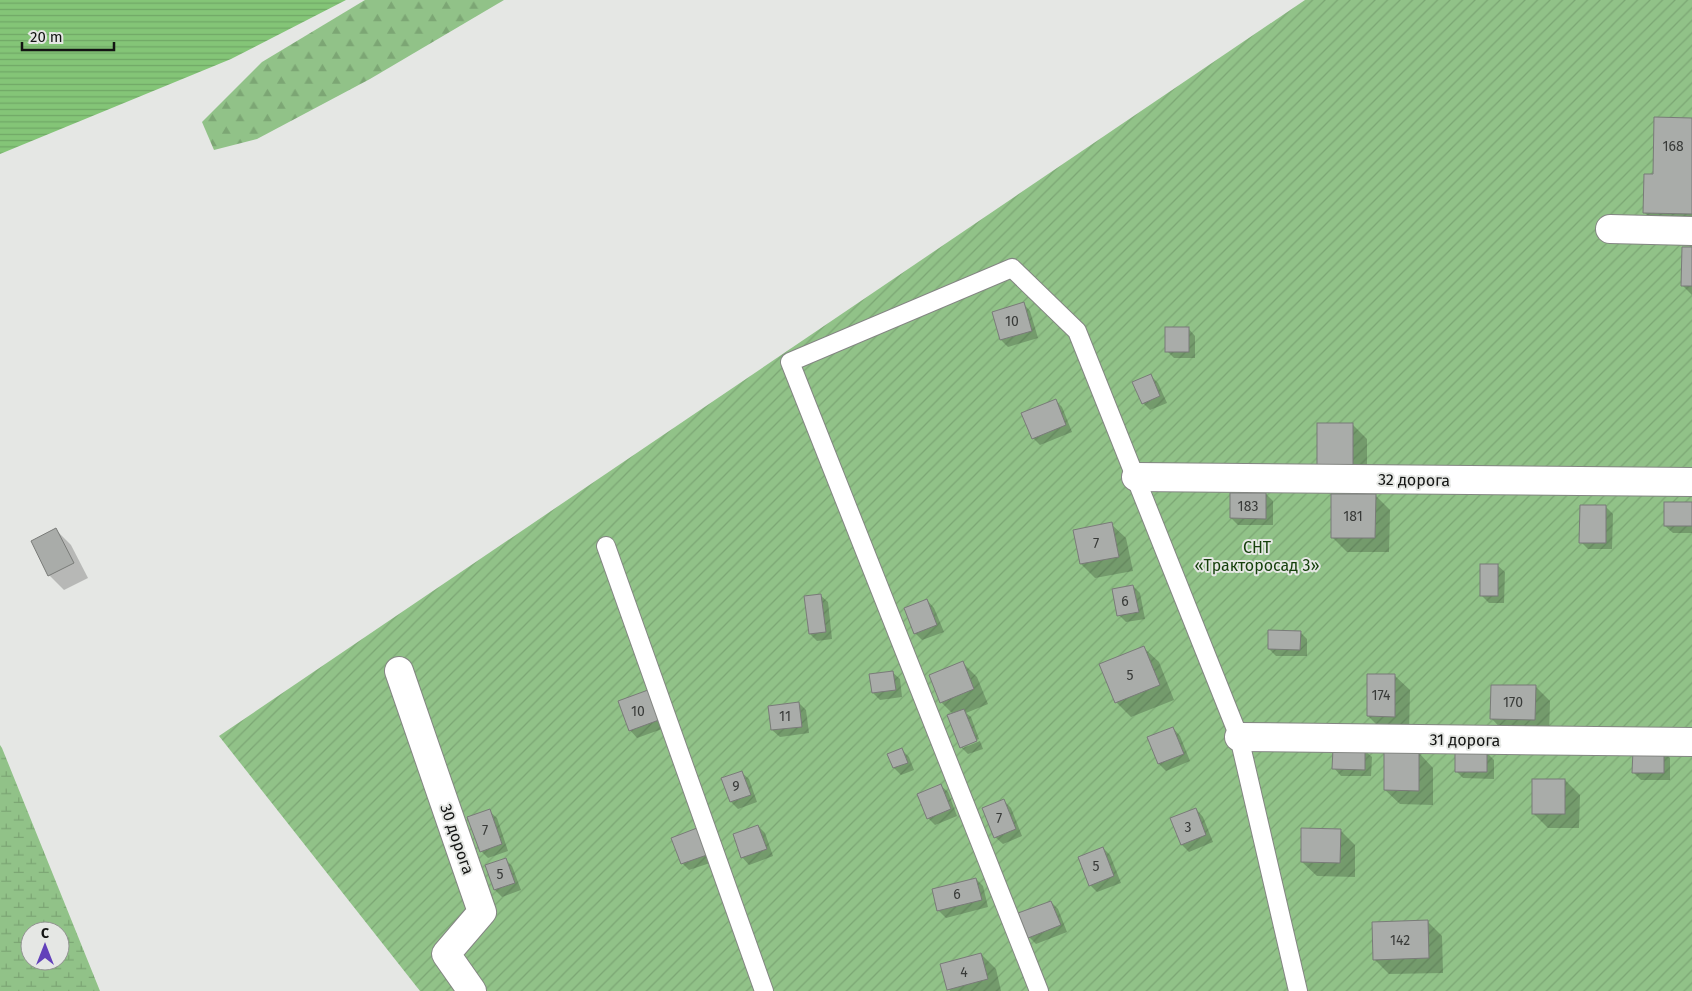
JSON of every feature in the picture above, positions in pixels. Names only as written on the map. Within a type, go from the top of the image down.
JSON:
[{"type":"street","points":[[1610,229],[1692,231]]},
{"type":"street","name":"32 дорога","points":[[1136,477],[1692,482]]},
{"type":"street","name":"30 дорога","points":[[399,671],[482,912],[446,954],[472,991]]},
{"type":"street","name":"31 дорога","points":[[1239,737],[1692,742]]},
{"type":"lane","points":[[1039,991],[790,362],[1012,268],[1077,331],[1239,737],[1298,991]]},
{"type":"lane","points":[[606,546],[764,991]]},
{"type":"green space","points":[[365,0],[504,0],[370,79],[257,139],[214,150],[202,122],[262,62]]},
{"type":"green space","name":"СНТ «Тракторосад 3»","points":[[1305,0],[1692,0],[1692,991],[420,991],[219,736]]},
{"type":"green space","points":[[0,745],[2,748],[100,991],[0,991]]},
{"type":"shaded area","points":[[0,0],[346,0],[231,59],[0,154]]},
{"type":"building","points":[[1654,117],[1692,118],[1692,214],[1643,213],[1644,174],[1653,174]]},
{"type":"building","points":[[1682,247],[1692,247],[1692,286],[1681,286]]},
{"type":"building","points":[[1024,302],[1032,331],[1000,340],[992,312]]},
{"type":"building","points":[[1165,327],[1189,327],[1189,352],[1165,352]]},
{"type":"building","points":[[1151,374],[1160,396],[1142,404],[1132,382]]},
{"type":"building","points":[[1056,399],[1066,425],[1032,439],[1021,413]]},
{"type":"building","points":[[1317,423],[1353,423],[1353,466],[1317,466]]},
{"type":"building","points":[[1230,493],[1266,493],[1266,519],[1230,518]]},
{"type":"building","points":[[1331,494],[1376,494],[1375,538],[1331,538]]},
{"type":"building","points":[[1664,502],[1692,502],[1692,526],[1664,526]]},
{"type":"building","points":[[1580,505],[1606,505],[1606,543],[1579,543]]},
{"type":"building","points":[[1112,522],[1119,557],[1080,564],[1073,530]]},
{"type":"building","points":[[56,528],[74,563],[48,576],[31,541]]},
{"type":"building","points":[[1480,564],[1498,564],[1498,596],[1480,596]]},
{"type":"building","points":[[1133,585],[1139,612],[1117,616],[1112,589]]},
{"type":"building","points":[[821,594],[826,632],[809,634],[804,596]]},
{"type":"building","points":[[927,599],[937,625],[914,634],[904,608]]},
{"type":"building","points":[[1268,630],[1301,631],[1300,650],[1268,649]]},
{"type":"building","points":[[1144,646],[1160,685],[1115,703],[1099,664]]},
{"type":"building","points":[[963,661],[974,689],[940,703],[929,675]]},
{"type":"building","points":[[893,671],[896,690],[872,693],[869,674]]},
{"type":"building","points":[[1367,674],[1395,674],[1395,717],[1367,716]]},
{"type":"building","points":[[1491,685],[1536,685],[1535,720],[1490,719]]},
{"type":"building","points":[[648,690],[659,720],[629,731],[618,701]]},
{"type":"building","points":[[799,702],[802,727],[771,730],[768,706]]},
{"type":"building","points":[[964,709],[977,741],[960,748],[947,715]]},
{"type":"building","points":[[1173,727],[1184,754],[1158,764],[1147,737]]},
{"type":"building","points":[[902,748],[908,763],[893,768],[887,754]]},
{"type":"building","points":[[1333,749],[1365,749],[1365,770],[1332,769]]},
{"type":"building","points":[[1633,750],[1664,750],[1664,773],[1632,773]]},
{"type":"building","points":[[1384,751],[1419,752],[1419,791],[1384,790]]},
{"type":"building","points":[[1455,751],[1487,752],[1487,772],[1455,772]]},
{"type":"building","points":[[742,771],[751,795],[730,802],[721,778]]},
{"type":"building","points":[[1532,779],[1565,779],[1565,814],[1532,814]]},
{"type":"building","points":[[941,784],[951,809],[927,819],[917,794]]},
{"type":"building","points":[[1004,799],[1016,829],[994,838],[982,808]]},
{"type":"building","points":[[1196,808],[1206,835],[1181,845],[1170,818]]},
{"type":"building","points":[[490,809],[502,844],[480,852],[467,817]]},
{"type":"building","points":[[758,825],[767,849],[741,858],[733,834]]},
{"type":"building","points":[[697,828],[707,855],[681,864],[671,838]]},
{"type":"building","points":[[1301,828],[1341,829],[1340,863],[1301,862]]},
{"type":"building","points":[[1103,847],[1114,876],[1089,886],[1078,857]]},
{"type":"building","points":[[506,858],[515,883],[494,890],[485,865]]},
{"type":"building","points":[[976,878],[982,900],[937,911],[932,889]]},
{"type":"building","points":[[1051,901],[1061,925],[1028,938],[1018,913]]},
{"type":"building","points":[[1428,920],[1429,958],[1373,960],[1372,922]]},
{"type":"building","points":[[981,953],[988,979],[947,990],[940,964]]}]
